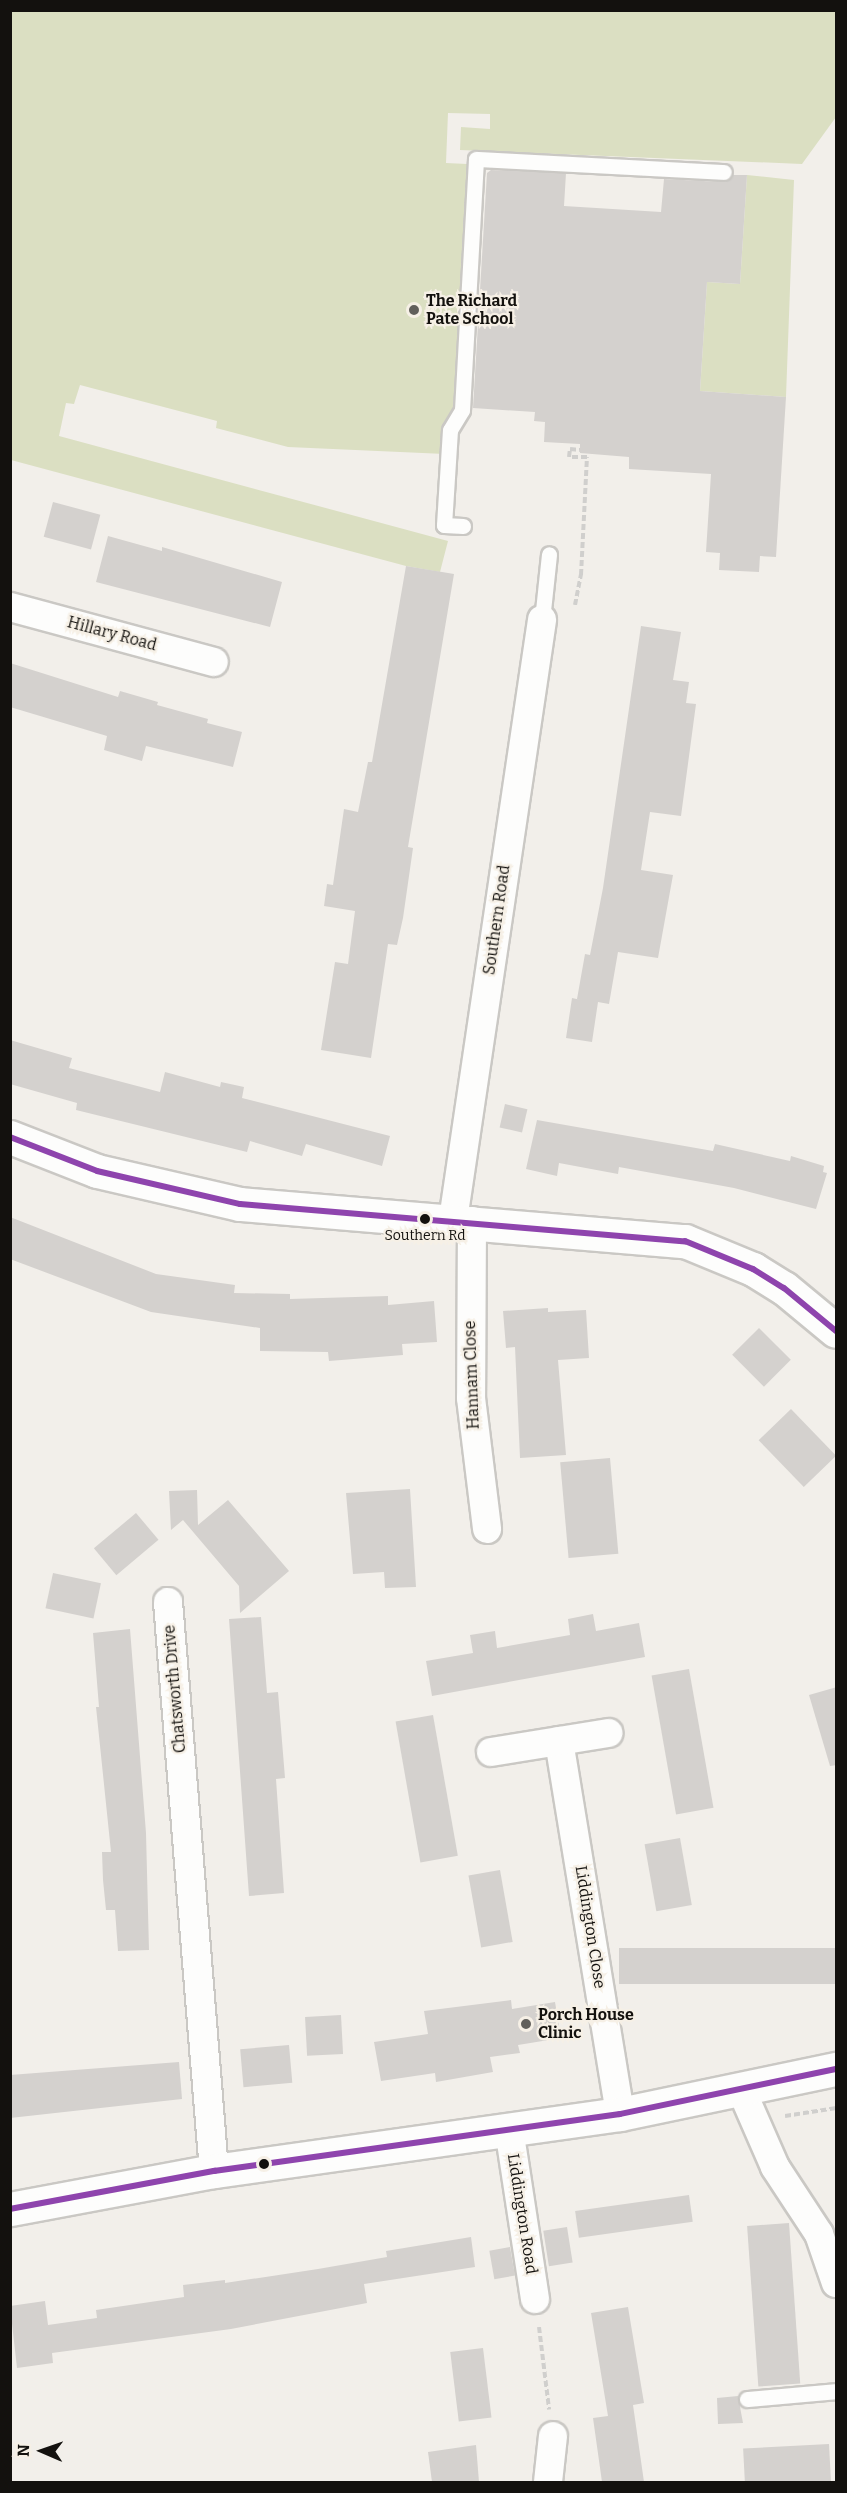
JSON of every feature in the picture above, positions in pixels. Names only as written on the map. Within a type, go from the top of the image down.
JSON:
[{"type":"street","name":"Hillary Road","points":[[10,608],[214,662]]},
{"type":"street","name":"Southern Road","points":[[462,1220],[542,620]]},
{"type":"street","points":[[10,1137],[97,1171],[212,1199],[288,1211],[462,1220],[685,1241],[753,1269],[829,1315]]},
{"type":"street","name":"Hannam Close","points":[[462,1220],[471,1398],[487,1529]]},
{"type":"street","name":"Chatsworth Drive","points":[[168,1602],[214,2171]]},
{"type":"street","points":[[491,1752],[608,1733]]},
{"type":"street","name":"Liddington Close","points":[[559,1741],[620,2114]]},
{"type":"street","points":[[10,2209],[214,2171],[620,2114],[837,2069]]},
{"type":"street","points":[[741,2089],[775,2167],[819,2234],[837,2283]]},
{"type":"street","name":"Liddington Road","points":[[510,2129],[535,2299]]},
{"type":"street","points":[[548,2482],[553,2436]]},
{"type":"lane","points":[[463,526],[444,525],[450,430],[462,410],[476,159],[724,172]]},
{"type":"lane","points":[[542,620],[549,554]]},
{"type":"lane","points":[[747,2399],[837,2391]]},
{"type":"path","points":[[575,605],[581,575],[587,457],[569,457],[570,449],[580,450]]},
{"type":"path","points":[[755,2121],[837,2108]]},
{"type":"path","points":[[535,2299],[553,2436]]},
{"type":"green space","points":[[11,11],[836,11],[836,117],[802,164],[460,150],[461,127],[490,129],[490,114],[448,113],[446,163],[467,164],[454,412],[445,454],[288,447],[216,428],[217,421],[80,385],[74,404],[66,403],[59,436],[448,541],[440,572],[406,566],[11,460]]},
{"type":"green space","points":[[747,175],[794,180],[786,397],[700,391],[707,282],[740,284]]},
{"type":"building","points":[[491,170],[566,173],[564,206],[661,212],[664,179],[723,182],[733,175],[747,175],[740,284],[707,282],[700,391],[786,397],[776,557],[760,556],[759,572],[719,570],[720,553],[706,552],[711,474],[629,469],[629,457],[580,453],[580,444],[544,442],[545,422],[534,421],[535,412],[473,408],[487,173]]},
{"type":"building","points":[[53,502],[100,515],[91,549],[44,537]]},
{"type":"building","points":[[108,536],[162,551],[162,547],[282,582],[270,627],[96,582]]},
{"type":"building","points":[[406,566],[454,574],[408,847],[413,848],[403,918],[397,945],[388,944],[371,1058],[321,1050],[335,962],[348,964],[355,911],[324,906],[327,884],[333,885],[344,809],[358,812],[368,762],[372,762]]},
{"type":"building","points":[[641,626],[681,632],[673,680],[689,682],[686,703],[696,704],[681,816],[650,812],[641,870],[673,875],[658,958],[618,952],[609,1004],[598,1002],[592,1042],[566,1038],[572,998],[581,1000],[577,999],[585,954],[590,955],[603,888]]},
{"type":"building","points":[[10,663],[118,697],[120,691],[158,702],[157,705],[208,719],[207,723],[242,732],[233,767],[146,746],[142,761],[104,750],[107,736],[10,707]]},
{"type":"building","points":[[10,1040],[72,1058],[69,1068],[160,1092],[165,1072],[220,1087],[221,1082],[244,1087],[242,1098],[390,1136],[382,1166],[306,1144],[302,1156],[250,1141],[247,1152],[76,1110],[77,1103],[10,1084]]},
{"type":"building","points":[[505,1104],[527,1109],[522,1133],[500,1127]]},
{"type":"building","points":[[537,1120],[713,1151],[715,1144],[790,1161],[791,1156],[824,1166],[823,1172],[827,1173],[816,1209],[734,1188],[619,1167],[618,1174],[559,1163],[557,1176],[526,1169]]},
{"type":"building","points":[[10,1217],[156,1274],[235,1285],[234,1293],[290,1294],[290,1299],[388,1296],[388,1305],[434,1301],[437,1342],[402,1344],[403,1355],[329,1361],[328,1352],[260,1351],[260,1328],[151,1312],[10,1259]]},
{"type":"building","points":[[548,1308],[548,1312],[586,1310],[589,1358],[558,1360],[566,1455],[520,1458],[515,1347],[506,1348],[503,1311]]},
{"type":"building","points":[[759,1328],[791,1360],[764,1387],[732,1355]]},
{"type":"building","points":[[791,1409],[836,1456],[804,1487],[759,1440]]},
{"type":"building","points":[[610,1458],[618,1554],[569,1558],[560,1462]]},
{"type":"building","points":[[410,1489],[416,1587],[385,1588],[384,1572],[353,1574],[346,1493]]},
{"type":"building","points":[[197,1490],[198,1525],[228,1500],[289,1571],[240,1613],[239,1586],[183,1520],[171,1530],[169,1491]]},
{"type":"building","points":[[136,1513],[158,1540],[116,1575],[94,1548]]},
{"type":"building","points":[[53,1573],[101,1583],[93,1618],[46,1608]]},
{"type":"building","points":[[593,1614],[596,1631],[639,1623],[645,1657],[432,1696],[426,1661],[473,1653],[470,1635],[495,1631],[497,1648],[570,1635],[568,1619]]},
{"type":"building","points":[[261,1617],[267,1693],[278,1692],[285,1778],[276,1779],[284,1893],[249,1896],[229,1619]]},
{"type":"building","points":[[130,1629],[146,1833],[149,1950],[118,1951],[115,1910],[106,1910],[103,1880],[102,1852],[111,1852],[96,1707],[99,1707],[93,1633]]},
{"type":"building","points":[[689,1669],[713,1808],[676,1814],[652,1676]]},
{"type":"building","points":[[837,1687],[837,1765],[830,1766],[809,1695]]},
{"type":"building","points":[[433,1715],[458,1856],[420,1862],[396,1722]]},
{"type":"building","points":[[680,1838],[692,1905],[656,1911],[645,1844]]},
{"type":"building","points":[[500,1870],[513,1942],[481,1947],[468,1876]]},
{"type":"building","points":[[619,1948],[836,1948],[836,1984],[619,1984]]},
{"type":"building","points":[[511,2000],[512,2009],[555,2002],[561,2038],[518,2045],[520,2053],[490,2057],[493,2072],[436,2082],[435,2073],[381,2081],[374,2042],[428,2034],[424,2011]]},
{"type":"building","points":[[341,2015],[343,2054],[307,2056],[305,2017]]},
{"type":"building","points":[[289,2045],[292,2083],[243,2087],[240,2049]]},
{"type":"building","points":[[179,2062],[182,2099],[10,2118],[10,2075]]},
{"type":"building","points":[[689,2195],[693,2222],[579,2238],[575,2211]]},
{"type":"building","points":[[789,2223],[800,2384],[758,2387],[747,2226]]},
{"type":"building","points":[[567,2227],[573,2263],[549,2266],[543,2231]]},
{"type":"building","points":[[471,2237],[475,2267],[364,2284],[367,2303],[231,2329],[52,2353],[53,2363],[17,2368],[10,2306],[45,2301],[48,2325],[97,2318],[96,2310],[184,2297],[183,2285],[225,2280],[225,2283],[318,2269],[387,2257],[386,2251]]},
{"type":"building","points":[[510,2247],[515,2276],[494,2279],[489,2251]]},
{"type":"building","points":[[628,2307],[644,2403],[633,2405],[644,2482],[602,2482],[593,2418],[608,2416],[591,2313]]},
{"type":"building","points":[[483,2348],[492,2417],[459,2421],[450,2352]]},
{"type":"building","points":[[738,2396],[743,2423],[718,2424],[717,2398]]},
{"type":"building","points":[[829,2444],[831,2482],[745,2482],[743,2449]]},
{"type":"building","points":[[476,2445],[479,2482],[432,2482],[428,2452]]},
{"type":"transit line","points":[[10,1137],[97,1171],[240,1204],[685,1241],[753,1269],[784,1288],[836,1331]]},
{"type":"transit line","points":[[10,2209],[214,2171],[620,2114],[836,2069]]},
{"type":"place","name":"The Richard Pate School","points":[[414,310]]},
{"type":"place","name":"Southern Rd","points":[[425,1219]]},
{"type":"place","name":"Porch House Clinic","points":[[526,2024]]}]
